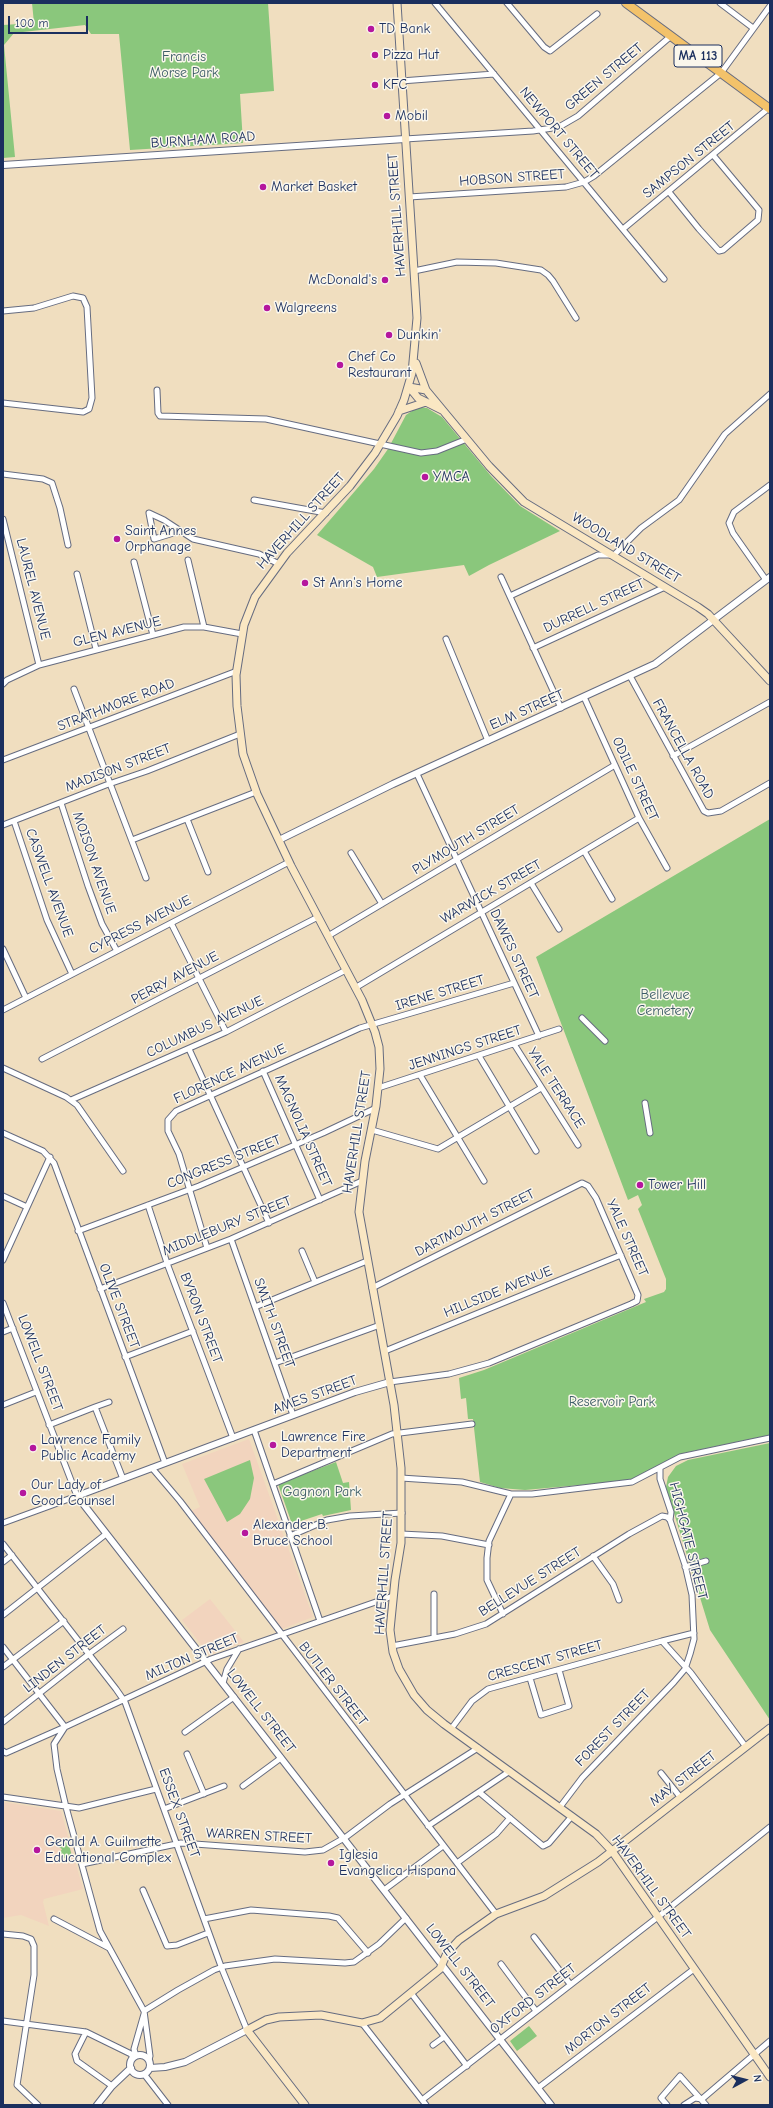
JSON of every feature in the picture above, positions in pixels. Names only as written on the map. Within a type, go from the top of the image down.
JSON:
[{"type":"main road","name":"HAVERHILL STREET","points":[[397,3],[417,318],[415,359],[409,387],[399,411],[380,445],[350,486],[279,564],[255,597],[247,612],[236,671],[237,706],[243,754],[256,792],[289,862],[355,988],[372,1026],[379,1047],[380,1070],[376,1108],[362,1181],[359,1212],[390,1382],[401,1478],[401,1534],[390,1630],[392,1646],[399,1669],[414,1695],[427,1710],[596,1834],[612,1851],[770,2077]]},
{"type":"main road","name":"MA 113","points":[[632,5],[671,36],[770,108]]},
{"type":"main road","name":"WOODLAND STREET","points":[[415,359],[426,390],[494,472],[524,502],[614,555],[698,608],[713,620],[770,681]]},
{"type":"main road","name":"WOODLAND STREET","points":[[409,387],[418,398],[443,411]]},
{"type":"main road","points":[[409,387],[426,390]]},
{"type":"main road","points":[[399,411],[426,402]]},
{"type":"main road","name":"MAY STREET","points":[[362,2023],[380,2018],[440,1969],[447,1952],[459,1940],[496,1914],[544,1896],[612,1851],[770,1728]]},
{"type":"main road","points":[[247,2030],[266,2020],[278,2017],[305,2015],[321,2015],[362,2023]]},
{"type":"main road","name":"ESSEX STREET","points":[[247,2030],[305,2105]]},
{"type":"street","name":"NEWPORT STREET","points":[[435,3],[664,279]]},
{"type":"street","points":[[507,3],[546,49],[550,51],[597,14]]},
{"type":"street","points":[[720,3],[753,28]]},
{"type":"street","name":"HOBSON STREET","points":[[409,198],[566,187],[584,182],[594,176],[721,73],[770,6]]},
{"type":"street","name":"GREEN STREET","points":[[405,139],[541,130],[558,127],[578,116],[671,36]]},
{"type":"street","points":[[401,81],[494,74]]},
{"type":"street","name":"SAMPSON STREET","points":[[623,229],[770,108]]},
{"type":"street","name":"BURNHAM ROAD","points":[[3,165],[405,139]]},
{"type":"street","points":[[668,192],[719,251],[750,226],[759,216],[759,210],[713,155]]},
{"type":"street","points":[[414,271],[458,262],[480,262],[541,270],[551,278],[576,318]]},
{"type":"street","points":[[3,310],[34,308],[73,296],[83,298],[87,307],[92,398],[89,409],[83,412],[3,404]]},
{"type":"street","points":[[158,390],[158,413],[160,416],[266,419],[380,445],[426,453],[446,448],[467,439]]},
{"type":"street","points":[[510,596],[598,555],[614,555],[641,528],[679,500],[725,434],[770,394]]},
{"type":"street","points":[[3,474],[43,479],[52,483],[60,508],[68,545]]},
{"type":"street","points":[[768,579],[733,533],[729,522],[734,512],[770,485]]},
{"type":"street","points":[[254,500],[326,513]]},
{"type":"street","points":[[180,531],[154,540],[149,513],[164,520],[193,539],[259,554],[279,564]]},
{"type":"street","name":"LAUREL AVENUE","points":[[3,519],[39,665]]},
{"type":"street","points":[[188,560],[204,627]]},
{"type":"street","points":[[134,562],[153,635]]},
{"type":"street","points":[[77,574],[96,649]]},
{"type":"street","points":[[501,577],[561,708]]},
{"type":"street","name":"ELM STREET","points":[[279,840],[417,774],[655,664],[668,656],[768,579]]},
{"type":"street","name":"DURRELL STREET","points":[[534,648],[665,587]]},
{"type":"street","name":"GLEN AVENUE","points":[[3,684],[20,673],[39,665],[184,627],[204,627],[242,634]]},
{"type":"street","points":[[446,639],[488,742]]},
{"type":"street","name":"STRATHMORE ROAD","points":[[3,760],[236,671]]},
{"type":"street","name":"FRANCELLA ROAD","points":[[630,676],[700,808],[708,813],[721,811],[770,783]]},
{"type":"street","points":[[74,689],[146,878]]},
{"type":"street","name":"ODILE STREET","points":[[584,697],[639,818],[667,868]]},
{"type":"street","points":[[673,756],[770,702]]},
{"type":"street","name":"MADISON STREET","points":[[3,825],[147,771],[240,734]]},
{"type":"street","name":"PLYMOUTH STREET","points":[[328,936],[615,765]]},
{"type":"street","name":"DAWES STREET","points":[[417,774],[539,1036]]},
{"type":"street","points":[[132,840],[256,792]]},
{"type":"street","name":"MOISON AVENUE","points":[[61,802],[102,924],[117,951]]},
{"type":"street","name":"WARWICK STREET","points":[[355,988],[639,818]]},
{"type":"street","points":[[187,819],[208,872]]},
{"type":"street","name":"CASWELL AVENUE","points":[[14,821],[47,920],[72,974]]},
{"type":"street","points":[[584,851],[612,899]]},
{"type":"street","points":[[351,853],[382,904]]},
{"type":"street","name":"CYPRESS AVENUE","points":[[3,1010],[289,862]]},
{"type":"street","points":[[531,883],[559,929]]},
{"type":"street","name":"PERRY AVENUE","points":[[42,1059],[318,917]]},
{"type":"street","points":[[171,923],[226,1032]]},
{"type":"street","points":[[3,949],[26,998]]},
{"type":"street","name":"COLUMBUS AVENUE","points":[[71,1100],[226,1032],[346,970]]},
{"type":"street","name":"IRENE STREET","points":[[372,1026],[514,983]]},
{"type":"street","points":[[582,1018],[606,1041]]},
{"type":"street","name":"FLORENCE AVENUE","points":[[190,1190],[179,1154],[168,1130],[168,1120],[176,1111],[360,1028],[372,1026]]},
{"type":"street","name":"JENNINGS STREET","points":[[378,1088],[559,1029]]},
{"type":"street","name":"YALE TERRACE","points":[[514,1044],[578,1145]]},
{"type":"street","points":[[189,1049],[269,1223]]},
{"type":"street","points":[[479,1056],[536,1151]]},
{"type":"street","points":[[3,1068],[71,1100],[77,1105],[123,1171]]},
{"type":"street","name":"MAGNOLIA STREET","points":[[263,1071],[320,1200]]},
{"type":"street","points":[[420,1074],[484,1181]]},
{"type":"street","points":[[372,1130],[438,1149],[541,1088]]},
{"type":"street","points":[[645,1103],[650,1133]]},
{"type":"street","name":"CONGRESS STREET","points":[[78,1231],[190,1190],[244,1168],[376,1108]]},
{"type":"street","points":[[3,1133],[36,1147],[50,1157],[3,1260]]},
{"type":"street","name":"OLIVE STREET","points":[[50,1157],[165,1463]]},
{"type":"street","name":"MIDDLEBURY STREET","points":[[100,1289],[231,1239],[362,1181]]},
{"type":"street","name":"DARTMOUTH STREET","points":[[372,1288],[582,1182],[588,1186]]},
{"type":"street","name":"YALE STREET","points":[[588,1186],[635,1286],[638,1295],[637,1301]]},
{"type":"street","points":[[190,1190],[207,1248]]},
{"type":"street","points":[[3,1196],[27,1207]]},
{"type":"street","name":"BYRON STREET","points":[[148,1205],[167,1264],[233,1438]]},
{"type":"street","name":"SMITH STREET","points":[[231,1239],[276,1363],[293,1415]]},
{"type":"street","points":[[302,1251],[315,1282]]},
{"type":"street","name":"HILLSIDE AVENUE","points":[[384,1351],[621,1255]]},
{"type":"street","points":[[255,1307],[367,1261]]},
{"type":"street","name":"AMES STREET","points":[[3,1523],[355,1392],[390,1382],[449,1374],[489,1363],[637,1301]]},
{"type":"street","name":"LOWELL STREET","points":[[3,1303],[77,1496],[551,2105]]},
{"type":"street","points":[[276,1363],[380,1325]]},
{"type":"street","points":[[3,1332],[13,1328]]},
{"type":"street","points":[[125,1357],[193,1330]]},
{"type":"street","points":[[3,1405],[36,1392]]},
{"type":"street","points":[[49,1425],[109,1402]]},
{"type":"street","points":[[95,1407],[123,1479]]},
{"type":"street","points":[[273,1484],[381,1437],[397,1433],[472,1424]]},
{"type":"street","points":[[254,1430],[320,1621]]},
{"type":"street","points":[[401,1478],[462,1482],[511,1494],[532,1494],[632,1482],[680,1457],[770,1438]]},
{"type":"street","name":"BUTLER STREET","points":[[152,1468],[180,1501],[404,1796],[496,1914]]},
{"type":"street","name":"HIGHGATE STREET","points":[[660,1468],[660,1479],[671,1512],[670,1520],[692,1595],[694,1639],[685,1667]]},
{"type":"street","points":[[503,1614],[487,1580],[487,1558],[489,1545],[495,1527],[511,1494]]},
{"type":"street","points":[[290,1536],[327,1520],[350,1516],[402,1513]]},
{"type":"street","name":"BELLEVUE STREET","points":[[392,1646],[476,1629],[503,1614],[593,1556],[656,1519],[662,1516],[667,1517],[670,1520]]},
{"type":"street","points":[[3,1615],[106,1534]]},
{"type":"street","points":[[401,1534],[442,1536],[489,1545]]},
{"type":"street","name":"ESSEX STREET","points":[[3,1544],[64,1620],[123,1700],[221,1968],[247,2030]]},
{"type":"street","points":[[3,1562],[12,1555]]},
{"type":"street","points":[[593,1556],[613,1584],[619,1600]]},
{"type":"street","points":[[685,1567],[706,1561]]},
{"type":"street","points":[[434,1594],[434,1638]]},
{"type":"street","name":"MILTON STREET","points":[[4,1752],[65,1727],[206,1661],[393,1596]]},
{"type":"street","points":[[3,1667],[64,1620]]},
{"type":"street","name":"LINDEN STREET","points":[[3,1722],[89,1654],[123,1630]]},
{"type":"street","name":"CRESCENT STREET","points":[[451,1729],[472,1701],[482,1692],[694,1633]]},
{"type":"street","points":[[662,1641],[685,1667],[746,1747]]},
{"type":"street","points":[[3,1648],[65,1727],[54,1744],[57,1769],[66,1807],[100,1931],[144,2011],[150,2068]]},
{"type":"street","points":[[223,1683],[227,1669],[239,1649]]},
{"type":"street","name":"FOREST STREET","points":[[560,1807],[582,1778],[674,1682],[685,1667]]},
{"type":"street","points":[[530,1678],[541,1714],[569,1706],[559,1670]]},
{"type":"street","points":[[185,1732],[234,1697]]},
{"type":"street","name":"WARREN STREET","points":[[82,1864],[176,1844],[305,1852],[323,1850],[344,1838],[404,1796],[478,1748]]},
{"type":"street","points":[[187,1754],[204,1794]]},
{"type":"street","points":[[243,1786],[281,1758]]},
{"type":"street","points":[[428,1826],[510,1771]]},
{"type":"street","points":[[662,1773],[681,1798]]},
{"type":"street","points":[[164,1809],[224,1786]]},
{"type":"street","points":[[3,1797],[79,1808],[156,1789]]},
{"type":"street","points":[[479,1792],[542,1846],[549,1842],[572,1816]]},
{"type":"street","points":[[456,1863],[496,1834],[510,1818]]},
{"type":"street","name":"OXFORD STREET","points":[[422,2100],[658,1917],[770,1827]]},
{"type":"street","points":[[384,1890],[443,1846]]},
{"type":"street","points":[[143,1890],[167,1946],[177,1945],[208,1933]]},
{"type":"street","points":[[204,1919],[251,1910],[329,1916],[338,1918],[368,1953]]},
{"type":"street","points":[[97,2105],[112,2086],[131,2068],[135,2057],[134,2049],[144,2011],[178,1990],[221,1968],[275,1959],[345,1964],[360,1959],[368,1953],[406,1918]]},
{"type":"street","points":[[54,1920],[109,1948]]},
{"type":"street","points":[[3,1934],[32,1939],[34,1946],[34,1975],[17,2085],[38,2105]]},
{"type":"street","points":[[534,1937],[570,1984]]},
{"type":"street","points":[[501,1964],[536,2011]]},
{"type":"street","name":"MORTON STREET","points":[[538,2088],[694,1969]]},
{"type":"street","points":[[411,1993],[467,2066]]},
{"type":"street","points":[[3,2021],[86,2032],[135,2057],[143,2055],[149,2060]]},
{"type":"street","points":[[362,2023],[426,2105]]},
{"type":"street","points":[[131,2068],[138,2075],[144,2074],[150,2068],[165,2068],[185,2062],[247,2030]]},
{"type":"street","points":[[86,2032],[75,2054],[77,2061],[112,2086]]},
{"type":"street","points":[[433,2045],[444,2037]]},
{"type":"street","points":[[684,2105],[695,2098],[702,2099],[755,2056],[770,2041]]},
{"type":"street","points":[[144,2074],[168,2105]]},
{"type":"street","points":[[667,2105],[661,2098],[680,2076],[706,2105]]},
{"type":"shaded area","name":"Alexander B. Bruce School","points":[[249,1439],[313,1617],[282,1629],[191,1511],[200,1507],[182,1464]]},
{"type":"shaded area","points":[[210,1599],[244,1642],[209,1655],[182,1620]]},
{"type":"shaded area","name":"Gerald A. Guilmette Educational Complex","points":[[3,1802],[61,1811],[83,1889],[44,1899],[43,1902],[49,1926],[21,1915],[3,1918]]},
{"type":"green space","name":"Francis Morse Park","points":[[32,3],[268,3],[274,91],[240,94],[243,143],[130,150],[119,34],[91,34],[85,25],[14,33],[4,45],[15,157],[3,158],[3,25],[34,23]]},
{"type":"green space","name":"YMCA","points":[[418,407],[427,408],[442,417],[491,476],[520,506],[560,531],[469,576],[464,565],[377,577],[373,567],[317,535],[374,469],[388,449],[406,415]]},
{"type":"green space","points":[[770,819],[770,1435],[684,1453],[635,1478],[625,1481],[525,1490],[500,1488],[480,1482],[473,1419],[468,1419],[466,1398],[461,1399],[459,1378],[484,1370],[646,1302],[644,1299],[664,1292],[666,1289],[666,1279],[638,1209],[642,1205],[638,1195],[628,1200],[536,957]]},
{"type":"green space","points":[[770,1443],[770,1720],[710,1630],[666,1487],[668,1477],[676,1466],[688,1460]]},
{"type":"green space","points":[[250,1460],[254,1478],[250,1499],[240,1514],[227,1522],[204,1479]]},
{"type":"green space","name":"Gagnon Park","points":[[336,1462],[343,1483],[349,1482],[351,1510],[323,1516],[322,1514],[292,1524],[278,1484]]},
{"type":"green space","points":[[67,1838],[72,1856],[60,1859],[59,1854],[62,1849],[57,1846],[56,1841]]},
{"type":"green space","points":[[529,2026],[537,2036],[517,2051],[510,2041]]},
{"type":"place","name":"TD Bank","points":[[371,29]]},
{"type":"place","name":"Pizza Hut","points":[[375,55]]},
{"type":"place","name":"KFC","points":[[375,85]]},
{"type":"place","name":"Mobil","points":[[387,116]]},
{"type":"place","name":"Market Basket","points":[[263,187]]},
{"type":"place","name":"McDonald's","points":[[385,280]]},
{"type":"place","name":"Walgreens","points":[[267,308]]},
{"type":"place","name":"Dunkin'","points":[[389,335]]},
{"type":"place","name":"Chef Co Restaurant","points":[[340,365]]},
{"type":"place","name":"YMCA","points":[[425,477]]},
{"type":"place","name":"Saint Annes Orphanage","points":[[117,539]]},
{"type":"place","name":"St Ann's Home","points":[[305,583]]},
{"type":"place","name":"Tower Hill","points":[[640,1185]]},
{"type":"place","name":"Lawrence Fire Department","points":[[273,1445]]},
{"type":"place","name":"Lawrence Family Public Academy","points":[[33,1448]]},
{"type":"place","name":"Our Lady of Good Counsel","points":[[23,1493]]},
{"type":"place","name":"Alexander B. Bruce School","points":[[245,1533]]},
{"type":"place","name":"Gerald A. Guilmette Educational Complex","points":[[37,1850]]},
{"type":"place","name":"Iglesia Evangelica Hispana","points":[[331,1863]]},
{"type":"park label","name":"Bellevue Cemetery","points":[[665,1004]]},
{"type":"park label","name":"Reservoir Park","points":[[612,1402]]}]
